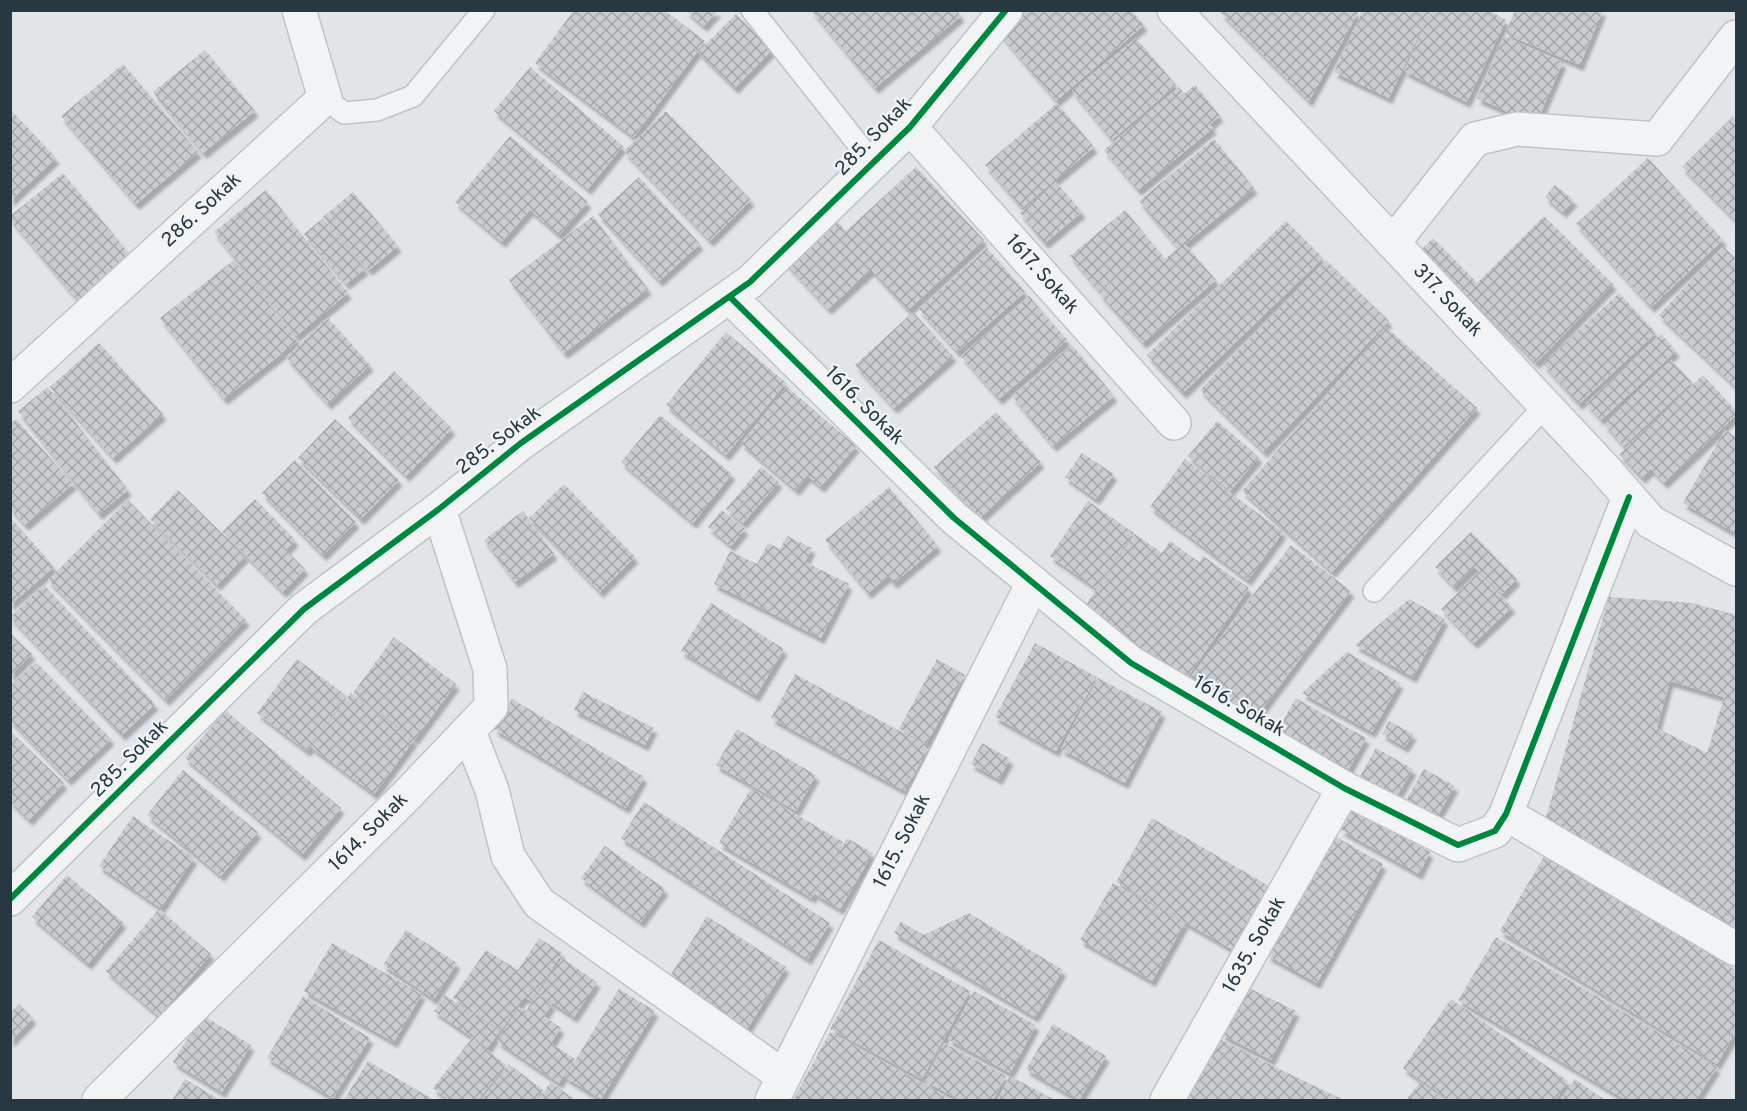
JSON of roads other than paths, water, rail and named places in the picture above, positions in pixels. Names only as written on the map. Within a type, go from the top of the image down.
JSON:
[{"type":"street","points":[[299,10],[325,98]]},
{"type":"street","name":"285. Sokak","points":[[10,899],[304,609],[440,509],[521,443],[750,282],[910,127],[1006,10]]},
{"type":"street","name":"317. Sokak","points":[[1174,10],[1651,522],[1737,569]]},
{"type":"street","points":[[1393,243],[1475,139],[1517,129],[1657,140],[1737,37]]},
{"type":"street","name":"286. Sokak","points":[[10,386],[325,98]]},
{"type":"street","name":"1617. Sokak","points":[[910,127],[1174,423]]},
{"type":"street","name":"1616. Sokak","points":[[730,297],[954,518],[1131,663],[1344,788],[1458,845],[1495,831],[1506,814],[1629,497]]},
{"type":"street","name":"1614. Sokak","points":[[99,1101],[469,732],[491,707],[490,669],[440,509]]},
{"type":"street","name":"1615. Sokak","points":[[777,1088],[1033,583]]},
{"type":"street","points":[[469,732],[492,789],[508,856],[539,903],[777,1088]]},
{"type":"street","name":"1635. Sokak","points":[[1167,1101],[1344,788]]},
{"type":"street","points":[[1506,814],[1737,950]]},
{"type":"lane","points":[[325,98],[344,113],[377,110],[413,96],[484,10]]},
{"type":"lane","points":[[752,10],[873,163]]},
{"type":"lane","points":[[1374,591],[1545,406]]}]
